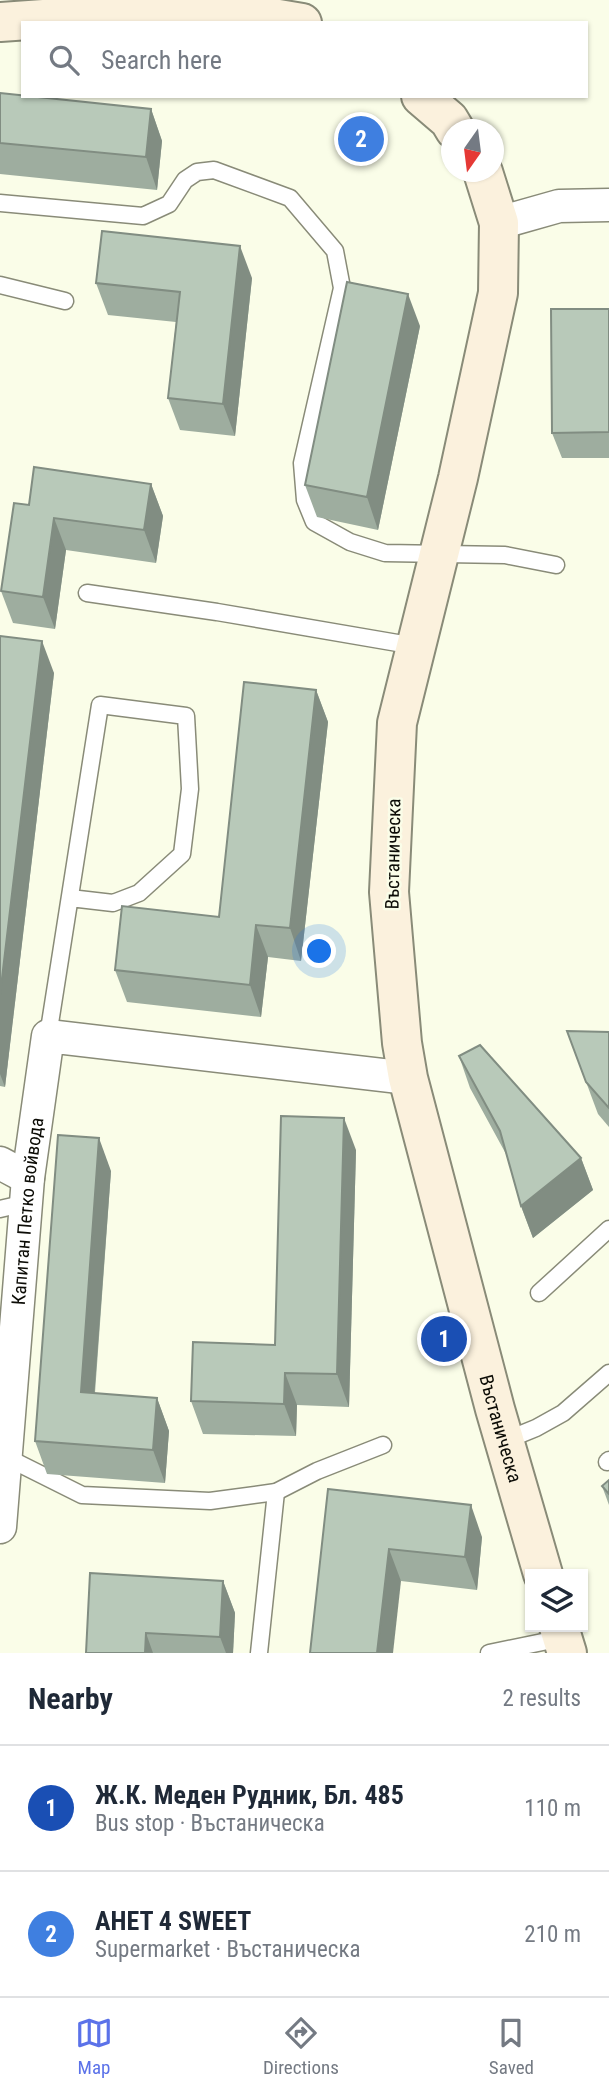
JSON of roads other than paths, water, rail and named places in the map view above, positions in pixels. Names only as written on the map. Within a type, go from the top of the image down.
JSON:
[{"type":"main road","points":[[0,22],[187,5],[290,21]]},
{"type":"main road","points":[[423,98],[448,119]]},
{"type":"main road","name":"Въстаническа","points":[[486,182],[499,223],[498,292],[480,384],[397,723],[389,892],[402,1043],[408,1078],[504,1441],[542,1569]]},
{"type":"street","points":[[499,223],[559,206],[609,205]]},
{"type":"street","points":[[48,1035],[408,1078]]},
{"type":"street","name":"Капитан Петко войвода","points":[[0,1527],[6,1457],[4,1425],[18,1196],[48,1035]]},
{"type":"street","points":[[0,1163],[18,1196]]},
{"type":"lane","points":[[0,203],[143,216],[169,204],[185,180],[197,172],[214,170],[290,198],[335,251],[342,288],[302,463],[305,500],[314,522],[350,542],[385,553],[505,555],[556,565]]},
{"type":"lane","points":[[0,285],[65,301]]},
{"type":"lane","points":[[87,593],[415,646]]},
{"type":"lane","name":"Капитан Петко войвода","points":[[48,1035],[100,705],[186,716],[190,789],[182,854],[139,893],[113,903],[70,898]]},
{"type":"lane","points":[[539,1293],[609,1228]]},
{"type":"lane","points":[[504,1441],[563,1413],[609,1373]]},
{"type":"lane","points":[[6,1457],[82,1495],[210,1501],[276,1492],[317,1471],[383,1445]]},
{"type":"lane","points":[[259,1653],[276,1492]]},
{"type":"lane","points":[[489,1653],[563,1639]]},
{"type":"place","name":"АНЕТ 4 SWEET","points":[[361,139]]},
{"type":"place","name":"Ж.К. Меден Рудник, Бл. 485","points":[[444,1339]]}]
